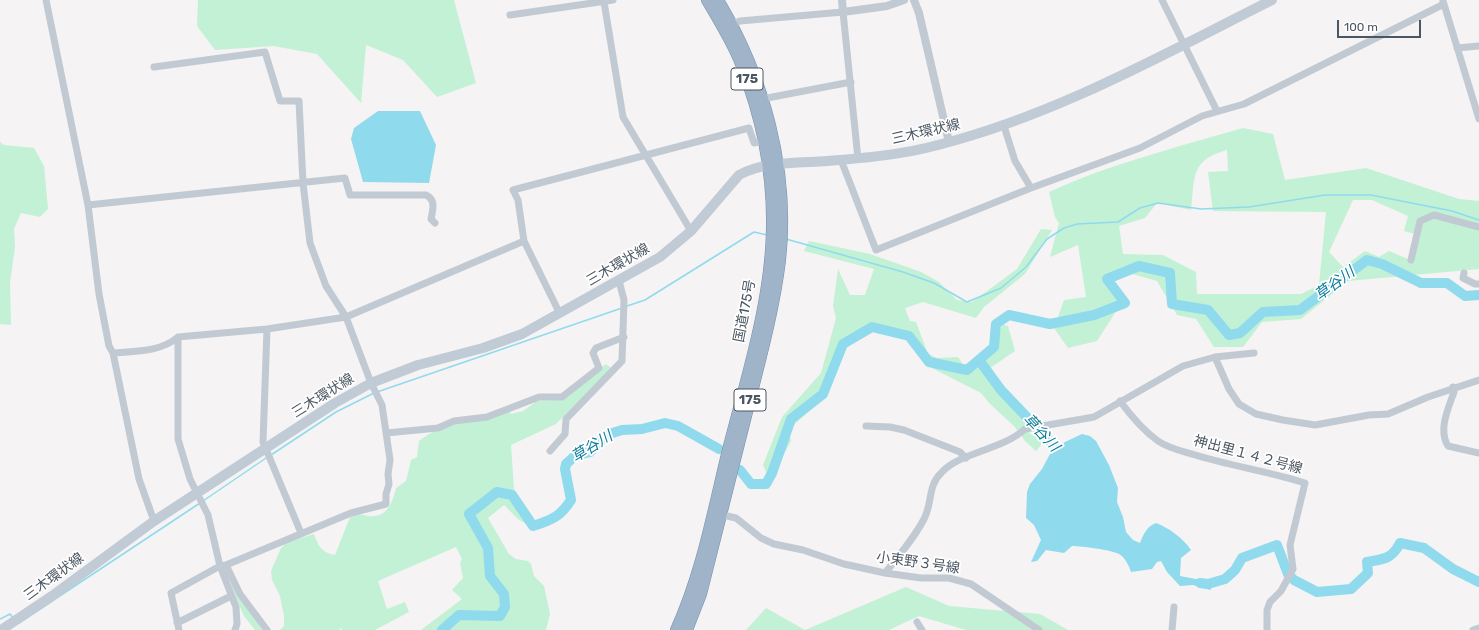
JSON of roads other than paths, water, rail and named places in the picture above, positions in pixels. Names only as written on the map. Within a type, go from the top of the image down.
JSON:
[{"type":"highway","name":"国道175号","points":[[687,630],[701,594],[717,513],[766,289],[772,229],[773,165],[762,98],[752,65],[728,26],[707,0]]},
{"type":"highway","name":"国道175号","points":[[718,0],[747,79],[763,141],[773,165]]},
{"type":"highway","name":"国道175号","points":[[676,630],[694,584],[717,513]]},
{"type":"main road","name":"三木環状線","points":[[1,630],[52,596],[154,521],[335,403],[371,383],[418,365],[483,348],[516,336],[560,314],[660,257],[690,231],[738,175],[754,168],[773,165],[858,159],[909,153],[1004,126],[1086,91],[1183,45],[1272,0]]},
{"type":"street","points":[[46,0],[88,205],[99,294],[109,346],[113,352],[139,479],[154,521]]},
{"type":"street","points":[[510,15],[613,0]]},
{"type":"street","points":[[842,0],[858,159]]},
{"type":"street","points":[[728,26],[782,16],[843,12],[887,6],[904,0]]},
{"type":"street","points":[[914,0],[920,13],[949,142]]},
{"type":"street","points":[[1162,0],[1217,111]]},
{"type":"street","points":[[604,2],[623,117],[690,231]]},
{"type":"street","points":[[841,160],[876,250],[1031,188],[1140,148],[1202,116],[1244,104],[1443,2],[1479,119]]},
{"type":"street","points":[[1457,48],[1479,46]]},
{"type":"street","points":[[154,67],[265,52],[280,101],[299,101],[303,183],[310,243],[326,286],[346,317],[371,383],[382,405],[390,460],[388,474],[390,484],[386,494],[386,504],[351,513],[301,533],[223,566],[171,593],[178,626],[231,596]]},
{"type":"street","points":[[762,98],[851,82]]},
{"type":"street","points":[[1004,126],[1015,161],[1031,188]]},
{"type":"street","points":[[560,314],[524,241],[518,200],[513,190],[749,128],[754,143],[763,141]]},
{"type":"street","points":[[88,205],[345,178],[350,195],[426,195],[431,198],[434,203],[432,219],[435,223]]},
{"type":"street","points":[[1411,260],[1420,221],[1434,214],[1479,227]]},
{"type":"street","points":[[113,352],[145,350],[169,344],[178,337],[267,329],[346,317],[524,241]]},
{"type":"street","points":[[1464,273],[1463,278],[1467,281],[1479,284]]},
{"type":"street","points":[[550,451],[565,434],[566,419],[622,361],[624,337],[624,300],[620,281]]},
{"type":"street","points":[[267,329],[263,442],[301,533]]},
{"type":"street","points":[[178,337],[178,439],[190,479],[208,516],[231,596],[236,607],[237,624],[234,630]]},
{"type":"street","points":[[386,433],[438,428],[454,421],[487,417],[539,397],[562,397],[599,368],[593,353],[596,348],[624,337]]},
{"type":"street","points":[[885,573],[926,517],[934,480],[943,470],[1036,426],[1094,418],[1120,401],[1183,366],[1215,357],[1254,353]]},
{"type":"street","points":[[1215,357],[1229,389],[1239,404],[1256,414],[1315,425],[1369,415],[1388,414],[1453,388],[1479,380]]},
{"type":"street","points":[[1453,388],[1454,392],[1444,422],[1444,440],[1448,446],[1479,453]]},
{"type":"street","name":"神出里１４２号線","points":[[1120,401],[1147,432],[1166,446],[1250,470],[1271,472],[1305,483],[1290,545],[1292,569],[1280,591],[1270,602],[1267,610],[1267,630]]},
{"type":"street","points":[[866,426],[904,430],[960,452],[966,458]]},
{"type":"street","name":"小束野３号線","points":[[717,513],[736,518],[761,538],[774,544],[803,550],[852,566],[885,573],[921,578],[949,578],[971,584],[1039,630]]},
{"type":"street","points":[[223,566],[240,594],[267,630]]},
{"type":"street","points":[[1172,630],[1174,607]]},
{"type":"street","points":[[917,622],[922,630]]},
{"type":"street","points":[[1474,630],[1479,628]]},
{"type":"water","points":[[378,111],[420,111],[436,145],[429,183],[363,182],[351,139],[354,128]]},
{"type":"water","points":[[1082,434],[1090,436],[1096,441],[1109,465],[1118,488],[1117,502],[1123,517],[1126,532],[1133,540],[1140,543],[1144,534],[1153,524],[1156,523],[1171,531],[1184,541],[1191,550],[1181,558],[1180,576],[1212,582],[1215,584],[1210,590],[1193,585],[1180,586],[1167,572],[1161,561],[1157,562],[1152,569],[1131,572],[1121,555],[1096,548],[1072,546],[1064,553],[1046,550],[1037,561],[1031,562],[1041,540],[1034,525],[1026,518],[1027,492],[1030,484],[1042,469],[1051,452],[1065,442]]},
{"type":"waterway","points":[[786,239],[903,272],[934,283],[967,302],[1001,288],[1026,267],[1047,239],[1064,228],[1077,224],[1118,222],[1140,208],[1158,203],[1201,209],[1249,207],[1325,195],[1371,195],[1452,211],[1479,220]]},
{"type":"waterway","points":[[627,306],[645,300],[754,232],[767,235]]},
{"type":"waterway","name":"草谷川","points":[[740,470],[751,484],[766,484],[772,473],[791,419],[823,394],[843,344],[872,327],[909,336],[929,362],[967,370],[994,347],[996,324],[1009,315],[1050,324],[1094,315],[1125,303],[1107,279],[1139,266],[1170,273],[1172,304],[1208,310],[1229,335],[1240,333],[1263,312],[1300,310],[1367,260],[1382,264],[1421,283],[1447,283],[1465,296],[1479,295]]},
{"type":"waterway","points":[[377,392],[622,308]]},
{"type":"waterway","name":"草谷川","points":[[979,360],[1001,390],[1061,453],[1062,459]]},
{"type":"waterway","points":[[271,455],[336,412],[374,393]]},
{"type":"waterway","name":"草谷川","points":[[442,630],[459,615],[500,616],[505,607],[504,594],[490,576],[488,548],[469,514],[497,492],[512,495],[533,526],[546,522],[564,510],[571,500],[565,469],[566,464],[576,455],[590,452],[606,435],[622,430],[642,429],[665,423],[678,426],[719,449]]},
{"type":"waterway","points":[[203,501],[266,458]]},
{"type":"waterway","points":[[19,623],[200,503]]},
{"type":"waterway","name":"草谷川","points":[[1200,583],[1208,584],[1225,579],[1235,570],[1242,558],[1277,545],[1288,574],[1294,580],[1317,592],[1351,589],[1368,573],[1367,562],[1391,555],[1400,543],[1424,548],[1453,569],[1479,582]]},
{"type":"waterway","points":[[0,619],[10,614],[13,618]]}]
